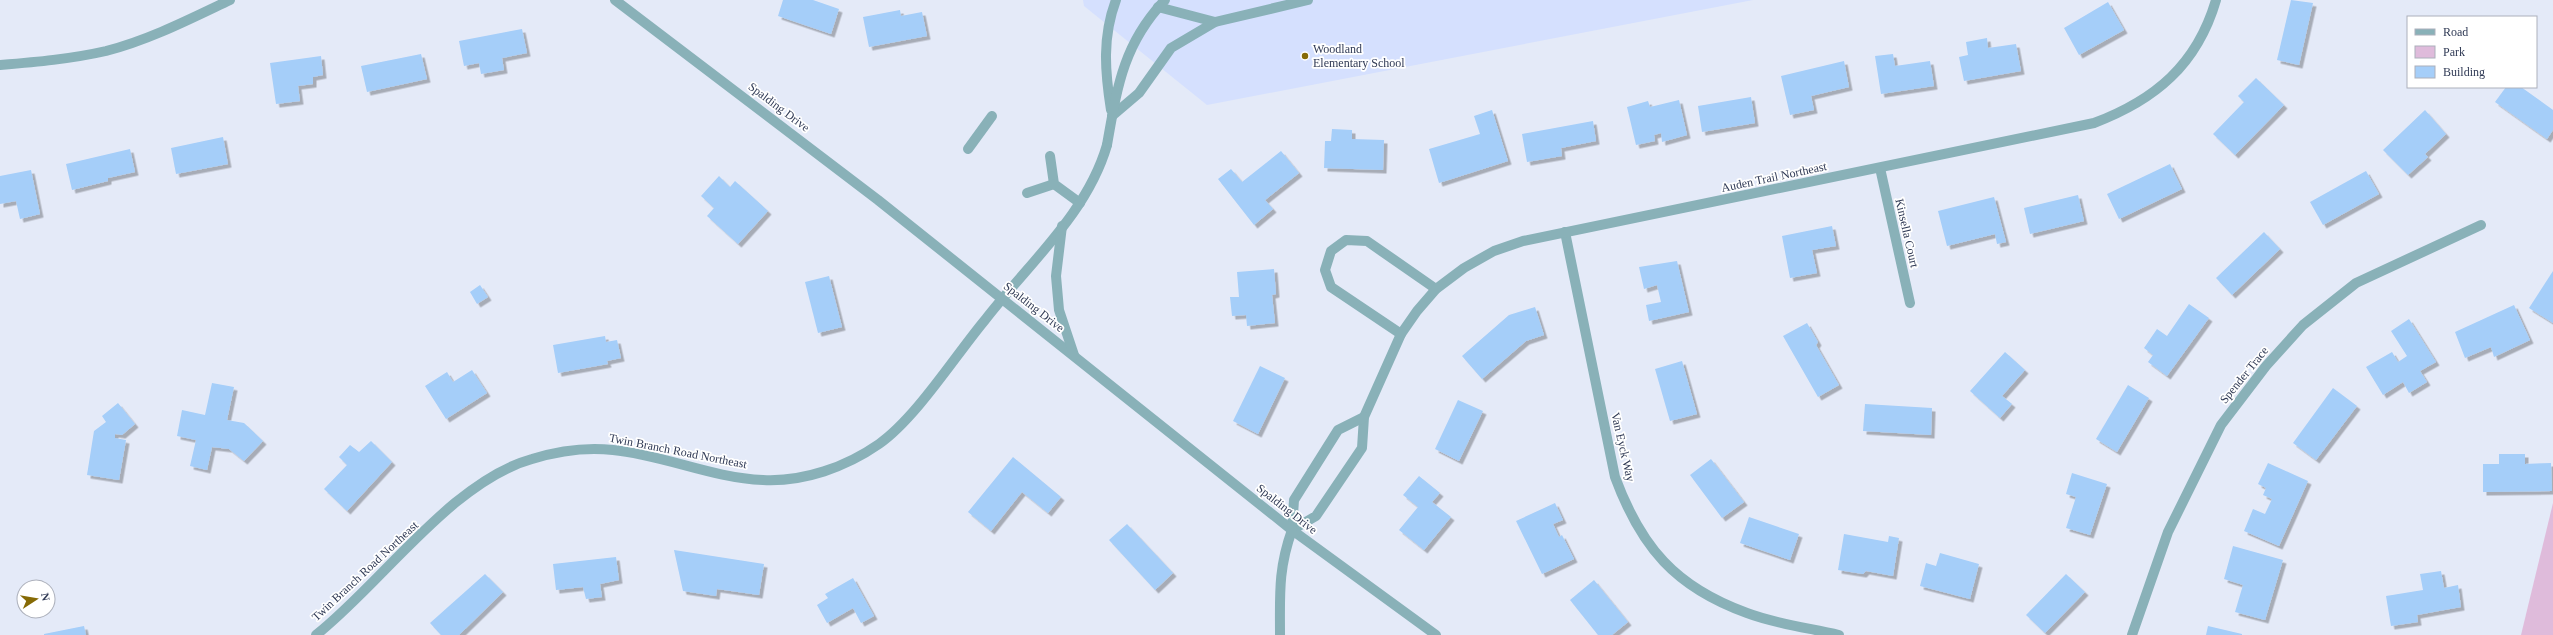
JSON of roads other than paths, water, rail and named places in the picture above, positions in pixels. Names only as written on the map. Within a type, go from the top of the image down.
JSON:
[{"type":"street","points":[[0,65],[50,61],[108,50],[156,34],[230,0]]},
{"type":"street","name":"Spalding Drive","points":[[615,0],[854,181],[1292,530],[1436,635]]},
{"type":"street","points":[[1112,116],[1105,74],[1105,45],[1116,0]]},
{"type":"street","points":[[1112,116],[1139,93],[1171,48],[1215,22],[1308,0]]},
{"type":"street","name":"Auden Trail Northeast","points":[[1292,530],[1316,516],[1362,448],[1364,416],[1401,334],[1436,289],[1464,268],[1494,251],[1523,241],[2094,123],[2125,112],[2153,94],[2187,61],[2205,28],[2216,0]]},
{"type":"street","points":[[1162,4],[1215,22]]},
{"type":"street","name":"Twin Branch Road Northeast","points":[[316,635],[458,500],[494,475],[530,459],[572,450],[612,449],[733,477],[764,480],[808,476],[847,463],[880,443],[908,417],[1002,298],[1080,203],[1092,183],[1107,145],[1112,116],[1127,55],[1137,36],[1162,4]]},
{"type":"street","points":[[968,149],[992,116]]},
{"type":"street","points":[[1050,156],[1054,184],[1080,203]]},
{"type":"street","name":"Kinsella Court","points":[[1880,168],[1910,303]]},
{"type":"street","points":[[1027,193],[1054,184]]},
{"type":"street","name":"Spender Trace","points":[[2132,635],[2168,532],[2220,424],[2266,366],[2303,325],[2356,283],[2481,225]]},
{"type":"street","points":[[1062,226],[1056,276],[1059,310],[1074,355]]},
{"type":"street","name":"Van Eyck Way","points":[[1564,232],[1615,477],[1628,511],[1648,545],[1675,574],[1708,596],[1748,614],[1839,635]]},
{"type":"street","points":[[1401,334],[1331,287],[1325,270],[1331,250],[1346,240],[1367,241],[1436,289]]},
{"type":"street","points":[[1280,635],[1279,584],[1284,554],[1292,530],[1294,500],[1338,430],[1364,416]]},
{"type":"place","name":"Woodland Elementary School","points":[[1305,56]]}]
